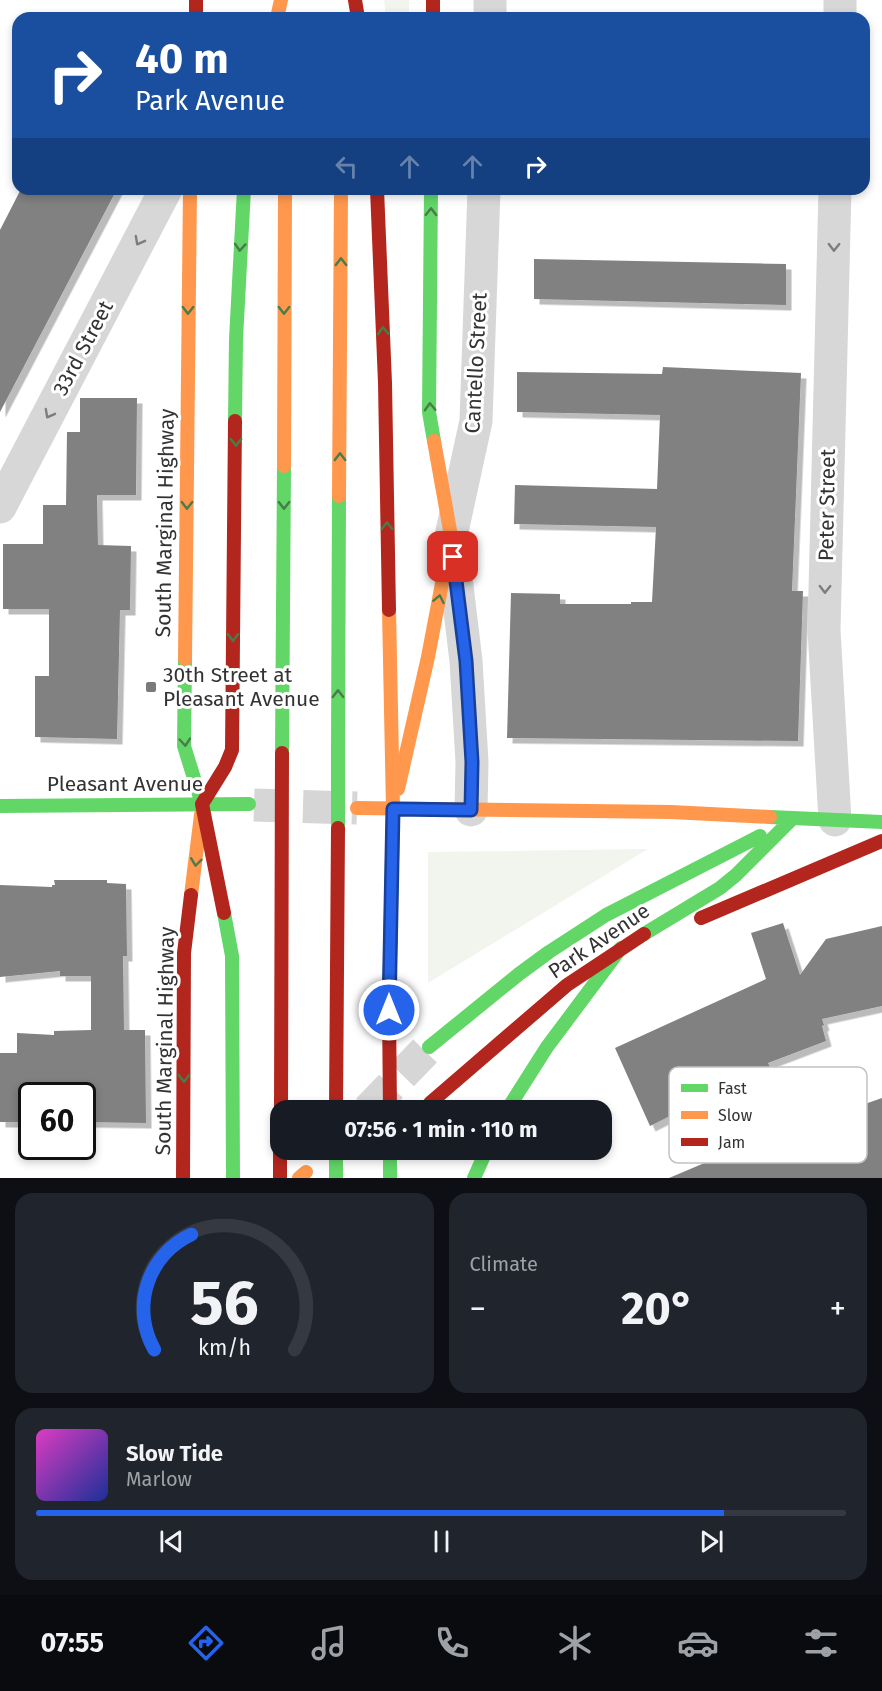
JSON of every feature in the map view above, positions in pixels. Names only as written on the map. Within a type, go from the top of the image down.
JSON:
[{"type":"main road","name":"South Marginal Highway","points":[[183,1178],[184,953],[202,804],[184,746],[190,195]]},
{"type":"main road","points":[[233,1178],[232,956],[202,804],[225,767],[232,750],[236,339],[244,195]]},
{"type":"main road","points":[[280,1100],[285,195]]},
{"type":"main road","points":[[336,1100],[342,195]]},
{"type":"main road","points":[[377,195],[385,383],[393,809],[389,1010],[390,1100]]},
{"type":"main road","name":"Cantello Street","points":[[393,809],[428,657],[451,536],[429,412],[431,195]]},
{"type":"main road","name":"Pleasant Avenue","points":[[0,806],[249,804]]},
{"type":"main road","points":[[357,808],[671,812],[882,822]]},
{"type":"main road","name":"Park Avenue","points":[[433,1100],[567,985],[621,948],[720,888],[794,818]]},
{"type":"main road","name":"Park Avenue","points":[[429,1047],[519,974],[606,915],[794,818]]},
{"type":"main road","points":[[513,1100],[537,1061],[621,948],[685,925],[768,888],[882,842]]},
{"type":"main road","points":[[280,1160],[280,1178]]},
{"type":"main road","points":[[336,1160],[336,1178]]},
{"type":"main road","points":[[390,1160],[390,1178]]},
{"type":"main road","points":[[474,1178],[482,1160]]},
{"type":"street","name":"33rd Street","points":[[0,507],[163,195]]},
{"type":"street","name":"Cantello Street","points":[[471,810],[472,762],[466,661],[451,536],[476,421],[484,195]]},
{"type":"street","name":"Peter Street","points":[[834,820],[824,630],[835,195]]},
{"type":"shaded area","points":[[384,0],[409,0],[409,12],[385,12]]},
{"type":"shaded area","points":[[648,849],[428,983],[428,852]]},
{"type":"building","points":[[18,195],[114,195],[0,412],[0,230]]},
{"type":"building","points":[[534,259],[786,264],[786,305],[534,299]]},
{"type":"building","points":[[663,367],[801,373],[792,591],[803,591],[798,741],[507,738],[511,593],[560,594],[560,604],[652,602],[656,527],[514,524],[515,485],[657,489],[660,415],[517,412],[517,372],[662,374]]},
{"type":"building","points":[[80,398],[137,398],[136,495],[97,495],[98,545],[131,546],[130,610],[120,610],[117,739],[35,737],[35,676],[49,676],[49,609],[3,609],[3,544],[43,544],[43,505],[66,505],[67,432],[80,432]]},
{"type":"building","points":[[54,880],[107,880],[107,883],[126,884],[127,956],[123,956],[124,1030],[145,1030],[146,1123],[96,1122],[96,1082],[18,1082],[18,1122],[0,1122],[0,1053],[17,1053],[17,1033],[54,1035],[54,1031],[91,1030],[91,976],[60,976],[60,971],[0,977],[0,885],[52,887],[55,885]]},
{"type":"building","points":[[783,923],[800,975],[826,939],[882,926],[882,1006],[822,1019],[826,1041],[768,1063],[770,1067],[669,1067],[669,1116],[650,1126],[615,1048],[766,979],[751,933]]},
{"type":"building","points":[[882,1098],[882,1178],[669,1178],[704,1163],[867,1163],[867,1103]]},
{"type":"tunnel","points":[[254,805],[357,808]]},
{"type":"tunnel","points":[[378,1100],[429,1047]]},
{"type":"traffic: fast","points":[[235,421],[236,339],[244,195]]},
{"type":"traffic: fast","points":[[431,195],[429,412],[434,441]]},
{"type":"traffic: fast","points":[[282,753],[284,466]]},
{"type":"traffic: fast","points":[[338,752],[339,496]]},
{"type":"traffic: fast","points":[[185,659],[184,746],[202,804]]},
{"type":"traffic: fast","points":[[338,752],[338,828]]},
{"type":"traffic: fast","points":[[0,806],[249,804]]},
{"type":"traffic: fast","points":[[389,1010],[393,809]]},
{"type":"traffic: fast","points":[[770,817],[882,822]]},
{"type":"traffic: fast","points":[[644,934],[720,888],[793,818]]},
{"type":"traffic: fast","points":[[429,1047],[519,974],[606,915],[760,836]]},
{"type":"traffic: fast","points":[[224,913],[232,956],[233,1178]]},
{"type":"traffic: fast","points":[[513,1100],[547,1047],[621,948]]},
{"type":"traffic: fast","points":[[336,1160],[336,1178]]},
{"type":"traffic: fast","points":[[390,1160],[390,1178]]},
{"type":"traffic: fast","points":[[474,1178],[482,1160]]},
{"type":"traffic: slow","points":[[278,12],[281,0]]},
{"type":"traffic: slow","points":[[185,659],[190,195]]},
{"type":"traffic: slow","points":[[284,466],[285,195]]},
{"type":"traffic: slow","points":[[339,496],[341,195]]},
{"type":"traffic: slow","points":[[398,789],[428,657],[451,536],[434,441]]},
{"type":"traffic: slow","points":[[389,610],[393,809]]},
{"type":"traffic: slow","points":[[357,808],[671,812],[770,817]]},
{"type":"traffic: slow","points":[[191,895],[201,815]]},
{"type":"traffic: slow","points":[[299,1178],[306,1172]]},
{"type":"traffic: jam","points":[[196,0],[196,12]]},
{"type":"traffic: jam","points":[[355,0],[357,12]]},
{"type":"traffic: jam","points":[[433,0],[433,12]]},
{"type":"traffic: jam","points":[[377,195],[385,383],[389,610]]},
{"type":"traffic: jam","points":[[224,913],[202,804],[225,767],[232,750],[235,421]]},
{"type":"traffic: jam","points":[[281,1100],[282,753]]},
{"type":"traffic: jam","points":[[336,1100],[338,828]]},
{"type":"traffic: jam","points":[[701,918],[882,841]]},
{"type":"traffic: jam","points":[[183,1178],[184,953],[191,895]]},
{"type":"traffic: jam","points":[[433,1100],[567,985],[644,934]]},
{"type":"traffic: jam","points":[[389,1010],[390,1100]]},
{"type":"traffic: jam","points":[[280,1160],[280,1178]]},
{"type":"place","name":"30th Street at Pleasant Avenue","points":[[151,687]]},
{"type":"route","points":[[389,1010],[393,809],[471,810],[472,762],[466,661],[453,557]]}]
